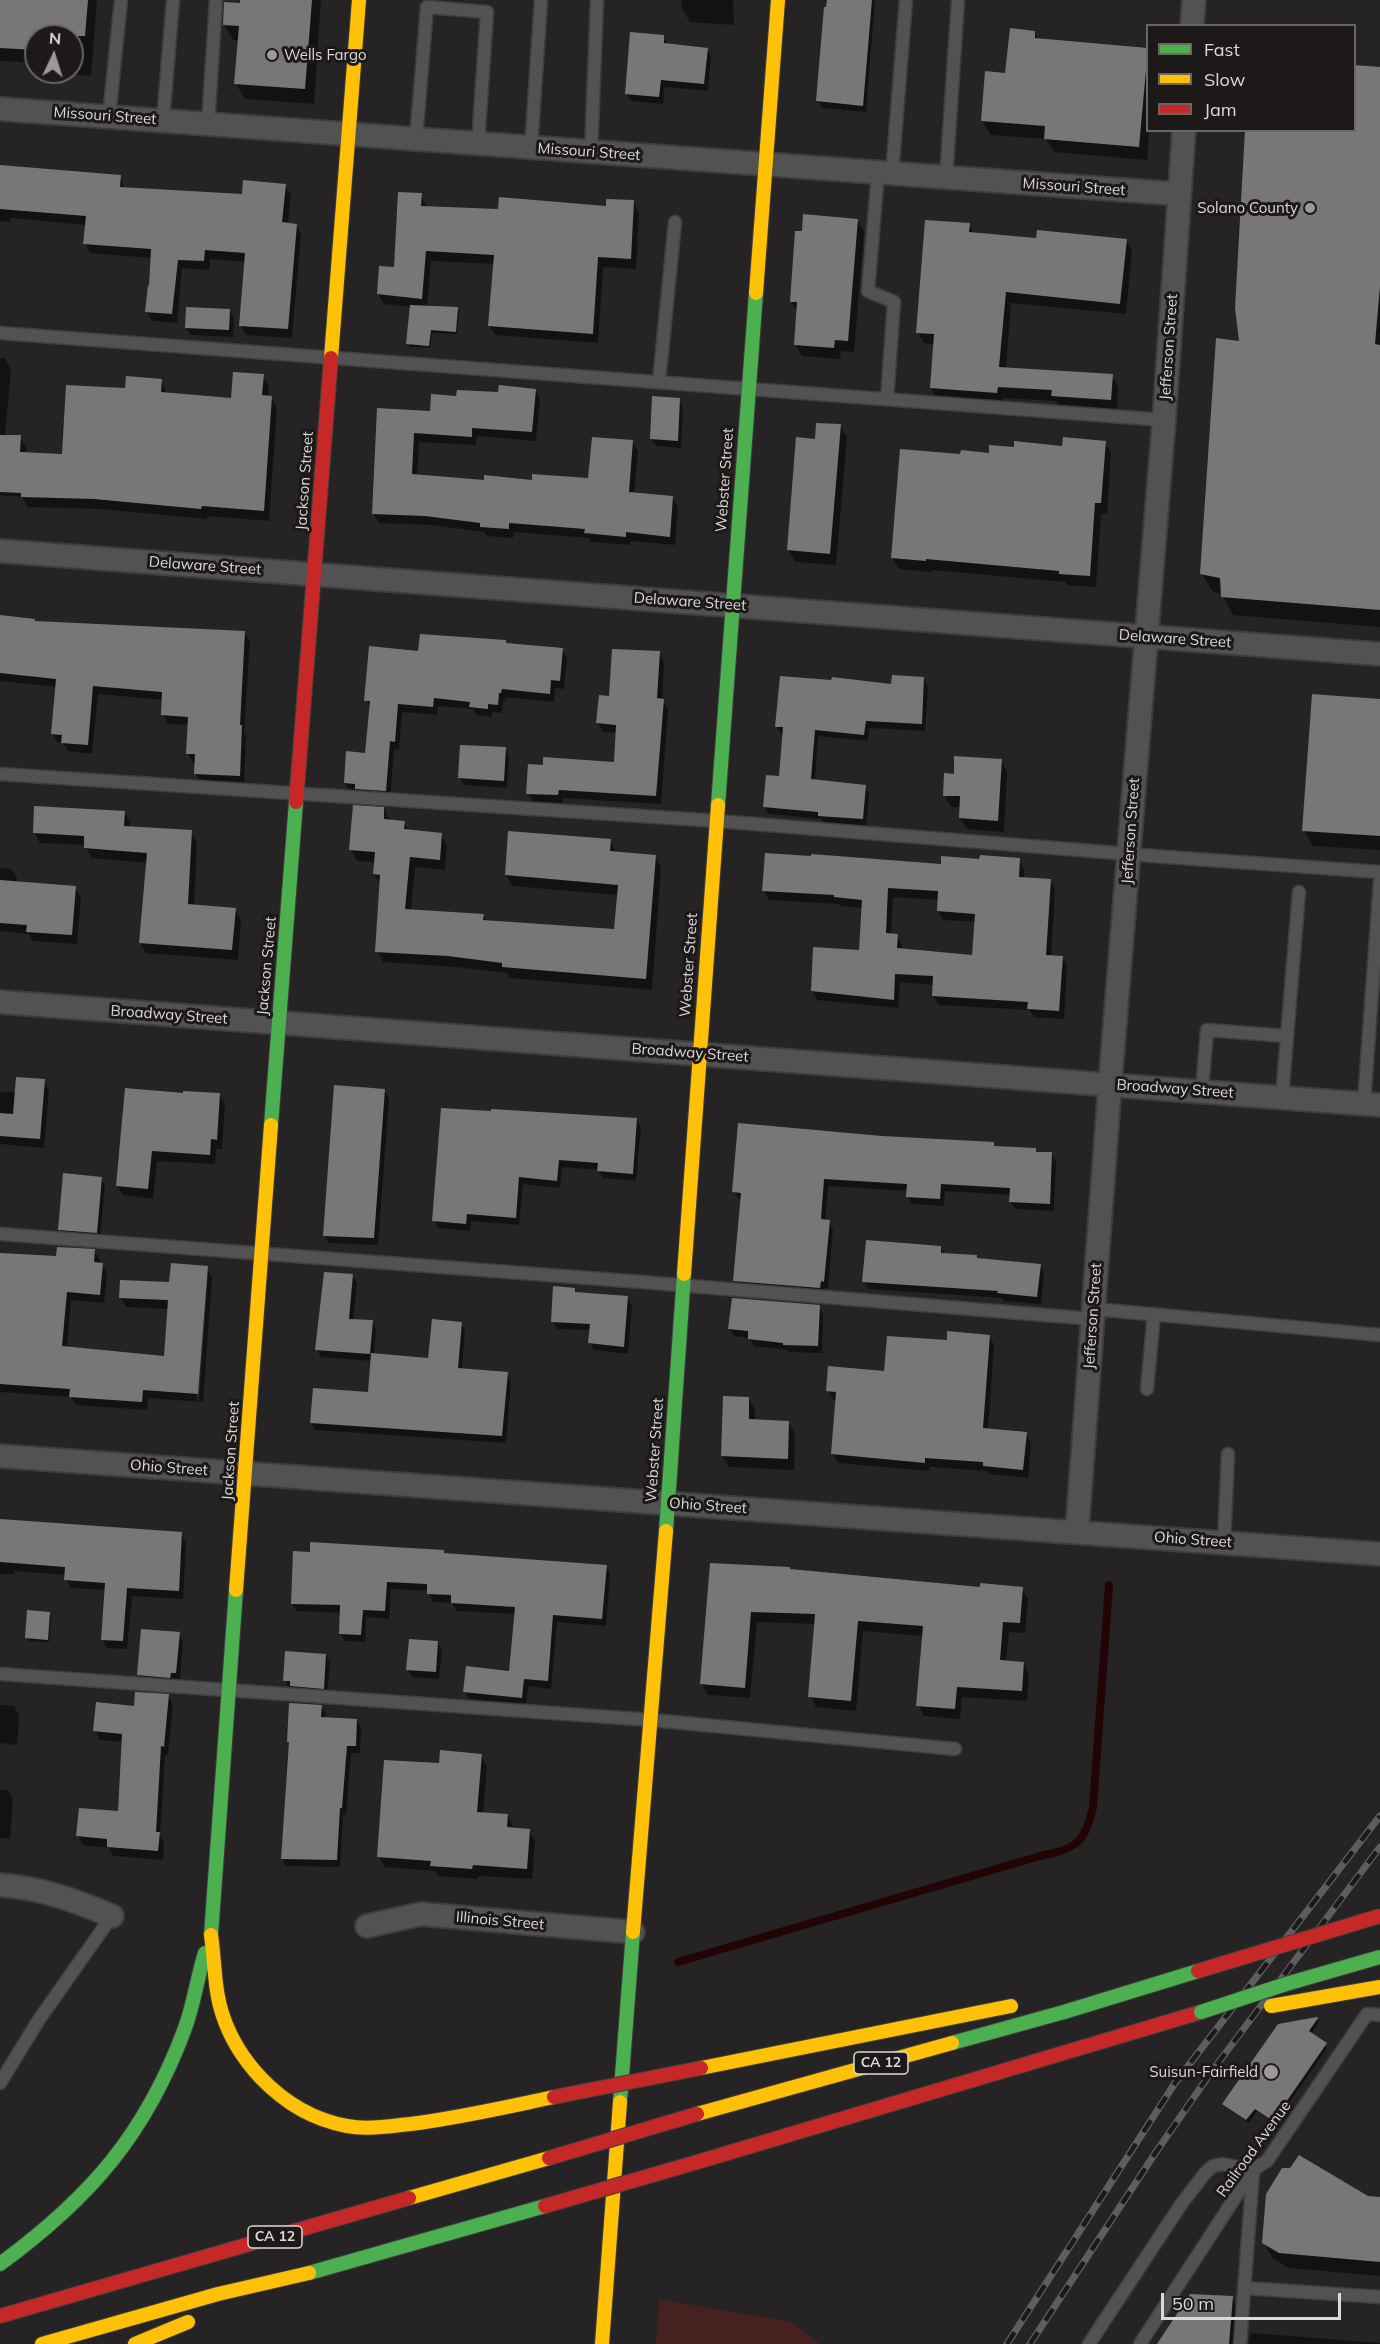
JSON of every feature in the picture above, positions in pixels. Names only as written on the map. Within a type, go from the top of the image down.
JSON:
[{"type":"main road","name":"Jackson Street","points":[[212,1935],[278,1023],[359,0]]},
{"type":"main road","name":"Webster Street","points":[[602,2344],[633,1932],[652,1720],[682,1285],[778,0]]},
{"type":"main road","name":"CA 12","points":[[0,2316],[698,2114],[1064,2012],[1380,1916]]},
{"type":"main road","points":[[212,1935],[217,1994],[225,2024],[243,2057],[270,2089],[300,2111],[339,2125],[380,2128],[438,2120],[1023,2003]]},
{"type":"main road","points":[[0,2264],[37,2239],[69,2212],[102,2177],[133,2135],[164,2081],[185,2028],[201,1964],[212,1935]]},
{"type":"main road","points":[[42,2344],[218,2294],[286,2280],[694,2163],[1380,1957]]},
{"type":"main road","points":[[1107,1985],[1198,1971]]},
{"type":"main road","points":[[1201,2012],[1288,2005],[1380,1987]]},
{"type":"main road","points":[[244,2301],[286,2280]]},
{"type":"main road","points":[[135,2344],[202,2318]]},
{"type":"street","points":[[1192,24],[1194,0]]},
{"type":"street","name":"Missouri Street","points":[[0,109],[1179,194]]},
{"type":"street","name":"Jefferson Street","points":[[1077,1532],[1110,1084],[1164,420],[1184,132]]},
{"type":"street","name":"Delaware Street","points":[[0,551],[1380,654]]},
{"type":"street","name":"Broadway Street","points":[[0,1002],[1372,1104]]},
{"type":"street","name":"Ohio Street","points":[[0,1456],[1380,1554]]},
{"type":"street","points":[[0,1885],[31,1887],[77,1901],[112,1916]]},
{"type":"street","name":"Illinois Street","points":[[367,1926],[421,1914],[633,1932]]},
{"type":"lane","points":[[110,117],[121,0]]},
{"type":"lane","points":[[163,121],[173,0]]},
{"type":"lane","points":[[208,125],[216,0]]},
{"type":"lane","points":[[531,148],[541,0]]},
{"type":"lane","points":[[591,152],[597,0]]},
{"type":"lane","points":[[887,399],[894,302],[868,291],[906,0]]},
{"type":"lane","points":[[946,178],[958,0]]},
{"type":"lane","points":[[416,139],[427,7],[487,12],[478,144]]},
{"type":"lane","points":[[659,382],[675,222]]},
{"type":"lane","points":[[0,333],[1164,420]]},
{"type":"lane","points":[[0,774],[717,821],[1380,872]]},
{"type":"lane","points":[[1372,1104],[1380,881]]},
{"type":"lane","points":[[1282,1097],[1299,892]]},
{"type":"lane","points":[[1202,1091],[1207,1030],[1287,1036]]},
{"type":"lane","points":[[0,1234],[1093,1314],[1154,1314],[1380,1335]]},
{"type":"lane","points":[[1147,1389],[1154,1314]]},
{"type":"lane","points":[[1224,1543],[1228,1454]]},
{"type":"lane","points":[[0,1674],[652,1720],[955,1749]]},
{"type":"lane","points":[[0,2083],[38,2021],[112,1916]]},
{"type":"lane","name":"Railroad Avenue","points":[[1140,2344],[1253,2170],[1267,2162],[1367,2014],[1380,2015]]},
{"type":"lane","points":[[1089,2344],[1182,2203],[1206,2172],[1213,2166],[1222,2164],[1253,2170],[1240,2344]]},
{"type":"lane","points":[[1245,2288],[1380,2297]]},
{"type":"shaded area","points":[[659,2299],[792,2322],[820,2344],[656,2344]]},
{"type":"building","points":[[0,0],[88,0],[85,36],[84,24],[24,24],[24,49],[0,48]]},
{"type":"building","name":"Wells Fargo","points":[[240,0],[312,0],[305,89],[234,84],[239,26],[223,25],[224,2],[240,3]]},
{"type":"building","points":[[827,0],[872,0],[863,106],[816,101],[824,7],[826,7]]},
{"type":"building","points":[[1010,28],[1035,31],[1035,38],[1146,48],[1139,147],[1044,139],[1045,126],[981,121],[985,71],[1005,73]]},
{"type":"building","points":[[630,32],[664,35],[664,43],[708,48],[704,84],[661,80],[659,97],[625,94]]},
{"type":"building","points":[[1356,65],[1380,67],[1380,286],[1375,344],[1380,345],[1380,610],[1221,597],[1220,578],[1200,574],[1216,338],[1239,341],[1235,308],[1245,132],[1356,132]]},
{"type":"building","points":[[0,165],[121,175],[120,187],[242,194],[243,180],[286,184],[282,222],[297,224],[288,329],[239,326],[245,253],[205,250],[204,261],[178,260],[172,314],[145,312],[151,249],[83,244],[86,216],[0,209]]},
{"type":"building","points":[[398,192],[422,193],[421,206],[498,209],[499,197],[606,206],[606,199],[634,200],[631,259],[598,257],[593,334],[488,326],[494,255],[426,251],[422,299],[377,294],[379,266],[394,267]]},
{"type":"building","points":[[803,214],[858,219],[848,341],[835,340],[834,348],[794,345],[797,302],[790,302],[795,231],[802,231]]},
{"type":"building","points":[[925,220],[970,223],[969,232],[1036,238],[1037,230],[1127,239],[1120,304],[1006,292],[999,367],[1113,374],[1111,400],[1051,396],[1052,390],[998,387],[997,393],[930,388],[934,334],[916,333]]},
{"type":"building","points":[[410,305],[458,307],[456,332],[431,330],[429,346],[406,344]]},
{"type":"building","points":[[186,307],[230,309],[229,330],[185,328]]},
{"type":"building","points":[[233,372],[264,374],[262,395],[272,396],[264,511],[202,506],[201,509],[94,499],[21,497],[21,493],[0,492],[0,435],[21,435],[20,452],[62,454],[66,385],[125,388],[126,376],[162,379],[161,392],[231,398]]},
{"type":"building","points":[[499,385],[536,389],[532,432],[472,428],[472,437],[414,433],[412,474],[484,480],[484,475],[532,480],[532,474],[588,478],[592,437],[633,440],[629,492],[673,496],[670,537],[626,532],[626,537],[584,533],[585,529],[509,523],[509,529],[480,527],[480,523],[425,516],[372,514],[377,408],[430,411],[431,394],[456,396],[457,390],[498,392]]},
{"type":"building","points":[[652,396],[680,398],[678,441],[650,439]]},
{"type":"building","points":[[816,423],[841,424],[830,554],[787,550],[796,437],[815,439]]},
{"type":"building","points":[[1063,437],[1106,441],[1101,503],[1095,503],[1090,576],[1059,574],[1059,571],[891,558],[900,449],[960,454],[961,450],[989,453],[989,445],[1014,447],[1014,441],[1062,446]]},
{"type":"building","points":[[0,615],[35,619],[35,621],[245,631],[240,776],[194,774],[195,754],[186,754],[188,717],[161,715],[162,692],[93,686],[88,745],[61,743],[62,735],[51,734],[56,679],[0,673]]},
{"type":"building","points":[[420,634],[506,640],[506,643],[563,648],[560,681],[551,680],[550,694],[502,689],[499,693],[498,705],[488,704],[488,709],[469,707],[470,702],[434,698],[433,707],[398,704],[395,742],[390,741],[386,791],[355,789],[355,784],[344,783],[346,751],[365,753],[370,701],[364,701],[369,646],[418,651]]},
{"type":"building","points":[[612,649],[660,651],[657,698],[664,699],[656,796],[559,790],[558,795],[526,794],[528,764],[543,765],[543,757],[614,762],[616,725],[596,723],[599,695],[609,696]]},
{"type":"building","points":[[892,675],[924,677],[922,724],[866,721],[864,735],[815,730],[811,779],[866,785],[863,819],[818,816],[818,812],[763,807],[766,775],[779,776],[783,727],[775,727],[780,676],[831,680],[832,677],[891,684]]},
{"type":"building","points":[[1312,694],[1380,699],[1380,836],[1302,831]]},
{"type":"building","points":[[460,745],[506,747],[504,781],[458,778]]},
{"type":"building","points":[[954,756],[1002,759],[998,821],[959,818],[960,796],[943,796],[944,773],[954,774]]},
{"type":"building","points":[[353,805],[384,807],[384,819],[405,821],[404,829],[442,833],[440,860],[410,857],[405,909],[484,914],[483,920],[614,929],[618,885],[505,875],[508,831],[611,839],[610,851],[656,855],[646,979],[502,967],[502,963],[448,956],[375,952],[380,875],[373,874],[375,852],[349,850]]},
{"type":"building","points":[[34,806],[125,811],[124,826],[192,830],[188,904],[236,908],[232,950],[139,943],[147,853],[84,848],[84,836],[33,833]]},
{"type":"building","points":[[765,853],[811,856],[811,854],[941,864],[941,856],[979,859],[980,855],[1020,858],[1019,877],[1051,879],[1046,955],[1063,956],[1059,1011],[1027,1009],[1028,1002],[932,996],[933,976],[895,974],[894,1000],[811,991],[813,947],[859,950],[862,900],[834,897],[834,895],[762,891]],"holes":[[[888,888],[938,891],[937,911],[975,914],[972,955],[897,948],[898,934],[886,933]]]},
{"type":"building","points":[[0,880],[76,886],[72,935],[26,932],[27,925],[0,923]]},
{"type":"building","points":[[16,1077],[45,1079],[40,1139],[0,1136],[0,1113],[13,1114]]},
{"type":"building","points":[[334,1085],[385,1089],[374,1238],[323,1236]]},
{"type":"building","points":[[125,1088],[183,1093],[183,1091],[220,1093],[217,1140],[211,1139],[210,1155],[152,1151],[148,1189],[116,1186]]},
{"type":"building","points":[[441,1108],[637,1118],[633,1174],[597,1171],[598,1163],[559,1160],[557,1181],[519,1177],[516,1218],[467,1214],[466,1224],[432,1221]]},
{"type":"building","points":[[738,1123],[882,1136],[994,1142],[994,1146],[1036,1148],[1036,1152],[1052,1152],[1050,1204],[1009,1202],[1010,1188],[941,1184],[940,1199],[906,1197],[907,1184],[824,1179],[821,1219],[830,1220],[824,1282],[821,1281],[820,1288],[733,1281],[741,1193],[732,1192]]},
{"type":"building","points":[[63,1173],[102,1177],[97,1233],[58,1230]]},
{"type":"building","points":[[866,1240],[941,1246],[941,1253],[977,1255],[977,1258],[1041,1264],[1037,1297],[997,1293],[998,1291],[862,1282]]},
{"type":"building","points":[[57,1247],[95,1249],[94,1262],[103,1263],[100,1295],[67,1292],[62,1346],[164,1356],[168,1300],[119,1298],[120,1280],[169,1282],[171,1263],[208,1266],[198,1394],[143,1390],[142,1402],[69,1397],[70,1389],[0,1384],[0,1253],[56,1256]]},
{"type":"building","points":[[324,1272],[353,1274],[349,1319],[373,1320],[370,1354],[315,1350]]},
{"type":"building","points":[[553,1286],[575,1288],[575,1292],[628,1296],[624,1347],[588,1343],[590,1324],[551,1322]]},
{"type":"building","points":[[732,1298],[820,1305],[818,1346],[783,1345],[783,1343],[748,1339],[748,1331],[728,1329]]},
{"type":"building","points":[[432,1319],[462,1322],[458,1368],[508,1372],[502,1436],[310,1423],[313,1388],[368,1392],[371,1353],[428,1358]]},
{"type":"building","points":[[947,1331],[990,1335],[983,1428],[1027,1432],[1023,1470],[983,1466],[983,1462],[925,1458],[925,1463],[831,1454],[836,1392],[826,1391],[828,1366],[884,1371],[887,1336],[947,1340]]},
{"type":"building","points":[[723,1396],[749,1397],[749,1419],[789,1421],[788,1459],[721,1456]]},
{"type":"building","points":[[0,1519],[182,1532],[179,1591],[127,1588],[123,1641],[101,1640],[105,1583],[64,1580],[65,1567],[0,1562]]},
{"type":"building","points":[[310,1542],[444,1550],[444,1553],[607,1565],[602,1619],[553,1615],[548,1681],[524,1679],[522,1698],[463,1692],[466,1666],[509,1671],[515,1607],[451,1603],[451,1595],[427,1594],[427,1584],[387,1582],[385,1611],[363,1610],[361,1635],[339,1634],[340,1605],[291,1604],[293,1551],[310,1552]]},
{"type":"building","points":[[710,1563],[790,1567],[790,1569],[980,1587],[980,1583],[1023,1587],[1020,1623],[1003,1622],[1000,1660],[1024,1662],[1022,1691],[957,1687],[955,1709],[916,1706],[923,1626],[858,1621],[851,1701],[808,1697],[815,1614],[751,1612],[745,1688],[700,1684]]},
{"type":"building","points":[[27,1610],[50,1612],[48,1640],[25,1638]]},
{"type":"building","points":[[141,1629],[180,1632],[176,1673],[171,1673],[170,1678],[137,1675]]},
{"type":"building","points":[[409,1639],[438,1641],[436,1672],[406,1670]]},
{"type":"building","points":[[285,1651],[326,1654],[324,1689],[290,1686],[290,1681],[283,1681]]},
{"type":"building","points":[[135,1692],[169,1694],[164,1747],[161,1746],[156,1832],[160,1832],[158,1851],[107,1847],[107,1839],[76,1836],[79,1808],[118,1811],[122,1734],[93,1731],[96,1702],[134,1706]]},
{"type":"building","points":[[289,1703],[322,1705],[321,1717],[357,1719],[356,1746],[347,1746],[337,1860],[281,1859],[289,1742],[287,1742]]},
{"type":"building","points":[[440,1750],[482,1754],[477,1812],[508,1814],[507,1827],[530,1829],[527,1869],[473,1865],[472,1869],[430,1866],[431,1861],[377,1857],[384,1760],[439,1763]]},
{"type":"building","name":"Suisun-Fairfield","points":[[1317,2017],[1309,2031],[1327,2043],[1273,2121],[1255,2109],[1246,2120],[1222,2104],[1278,2024]]},
{"type":"building","points":[[1299,2155],[1368,2196],[1380,2197],[1380,2262],[1279,2253],[1262,2243],[1266,2194],[1282,2168],[1290,2168]]},
{"type":"building","points":[[1190,2294],[1233,2296],[1229,2344],[1157,2344]]},
{"type":"waterway","points":[[678,1962],[1063,1850],[1077,1842],[1086,1829],[1093,1807],[1109,1585]]},
{"type":"railway","points":[[1007,2344],[1175,2083],[1380,1816]]},
{"type":"railway","points":[[1030,2344],[1212,2071],[1380,1847]]},
{"type":"traffic: fast","points":[[718,805],[756,293]]},
{"type":"traffic: fast","points":[[271,1125],[296,802]]},
{"type":"traffic: fast","points":[[666,1531],[684,1274]]},
{"type":"traffic: fast","points":[[211,1935],[236,1590]]},
{"type":"traffic: fast","points":[[620,2102],[633,1932]]},
{"type":"traffic: fast","points":[[0,2264],[61,2214],[88,2188],[133,2132],[170,2066],[191,2010],[205,1953]]},
{"type":"traffic: fast","points":[[1201,2012],[1380,1957]]},
{"type":"traffic: fast","points":[[952,2043],[1198,1971]]},
{"type":"traffic: fast","points":[[309,2273],[545,2206]]},
{"type":"traffic: slow","points":[[331,358],[359,0]]},
{"type":"traffic: slow","points":[[756,293],[778,0]]},
{"type":"traffic: slow","points":[[684,1274],[718,805]]},
{"type":"traffic: slow","points":[[236,1590],[271,1125]]},
{"type":"traffic: slow","points":[[633,1932],[666,1531]]},
{"type":"traffic: slow","points":[[211,1935],[218,1996],[226,2025],[234,2041],[249,2064],[270,2087],[311,2115],[347,2126],[379,2127],[446,2119],[554,2097]]},
{"type":"traffic: slow","points":[[1271,2006],[1380,1987]]},
{"type":"traffic: slow","points":[[701,2068],[1011,2006]]},
{"type":"traffic: slow","points":[[697,2114],[952,2043]]},
{"type":"traffic: slow","points":[[602,2344],[620,2102]]},
{"type":"traffic: slow","points":[[409,2198],[549,2158]]},
{"type":"traffic: slow","points":[[42,2344],[218,2294],[309,2273]]},
{"type":"traffic: slow","points":[[135,2344],[188,2322]]},
{"type":"traffic: jam","points":[[296,802],[331,358]]},
{"type":"traffic: jam","points":[[1198,1971],[1380,1916]]},
{"type":"traffic: jam","points":[[694,2163],[1201,2012]]},
{"type":"traffic: jam","points":[[554,2097],[701,2068]]},
{"type":"traffic: jam","points":[[549,2158],[697,2114]]},
{"type":"traffic: jam","points":[[545,2206],[694,2163]]},
{"type":"traffic: jam","points":[[0,2316],[409,2198]]},
{"type":"place","name":"Wells Fargo","points":[[272,55]]},
{"type":"place","name":"Solano County","points":[[1310,208]]},
{"type":"place","name":"Suisun-Fairfield","points":[[1271,2072]]}]
